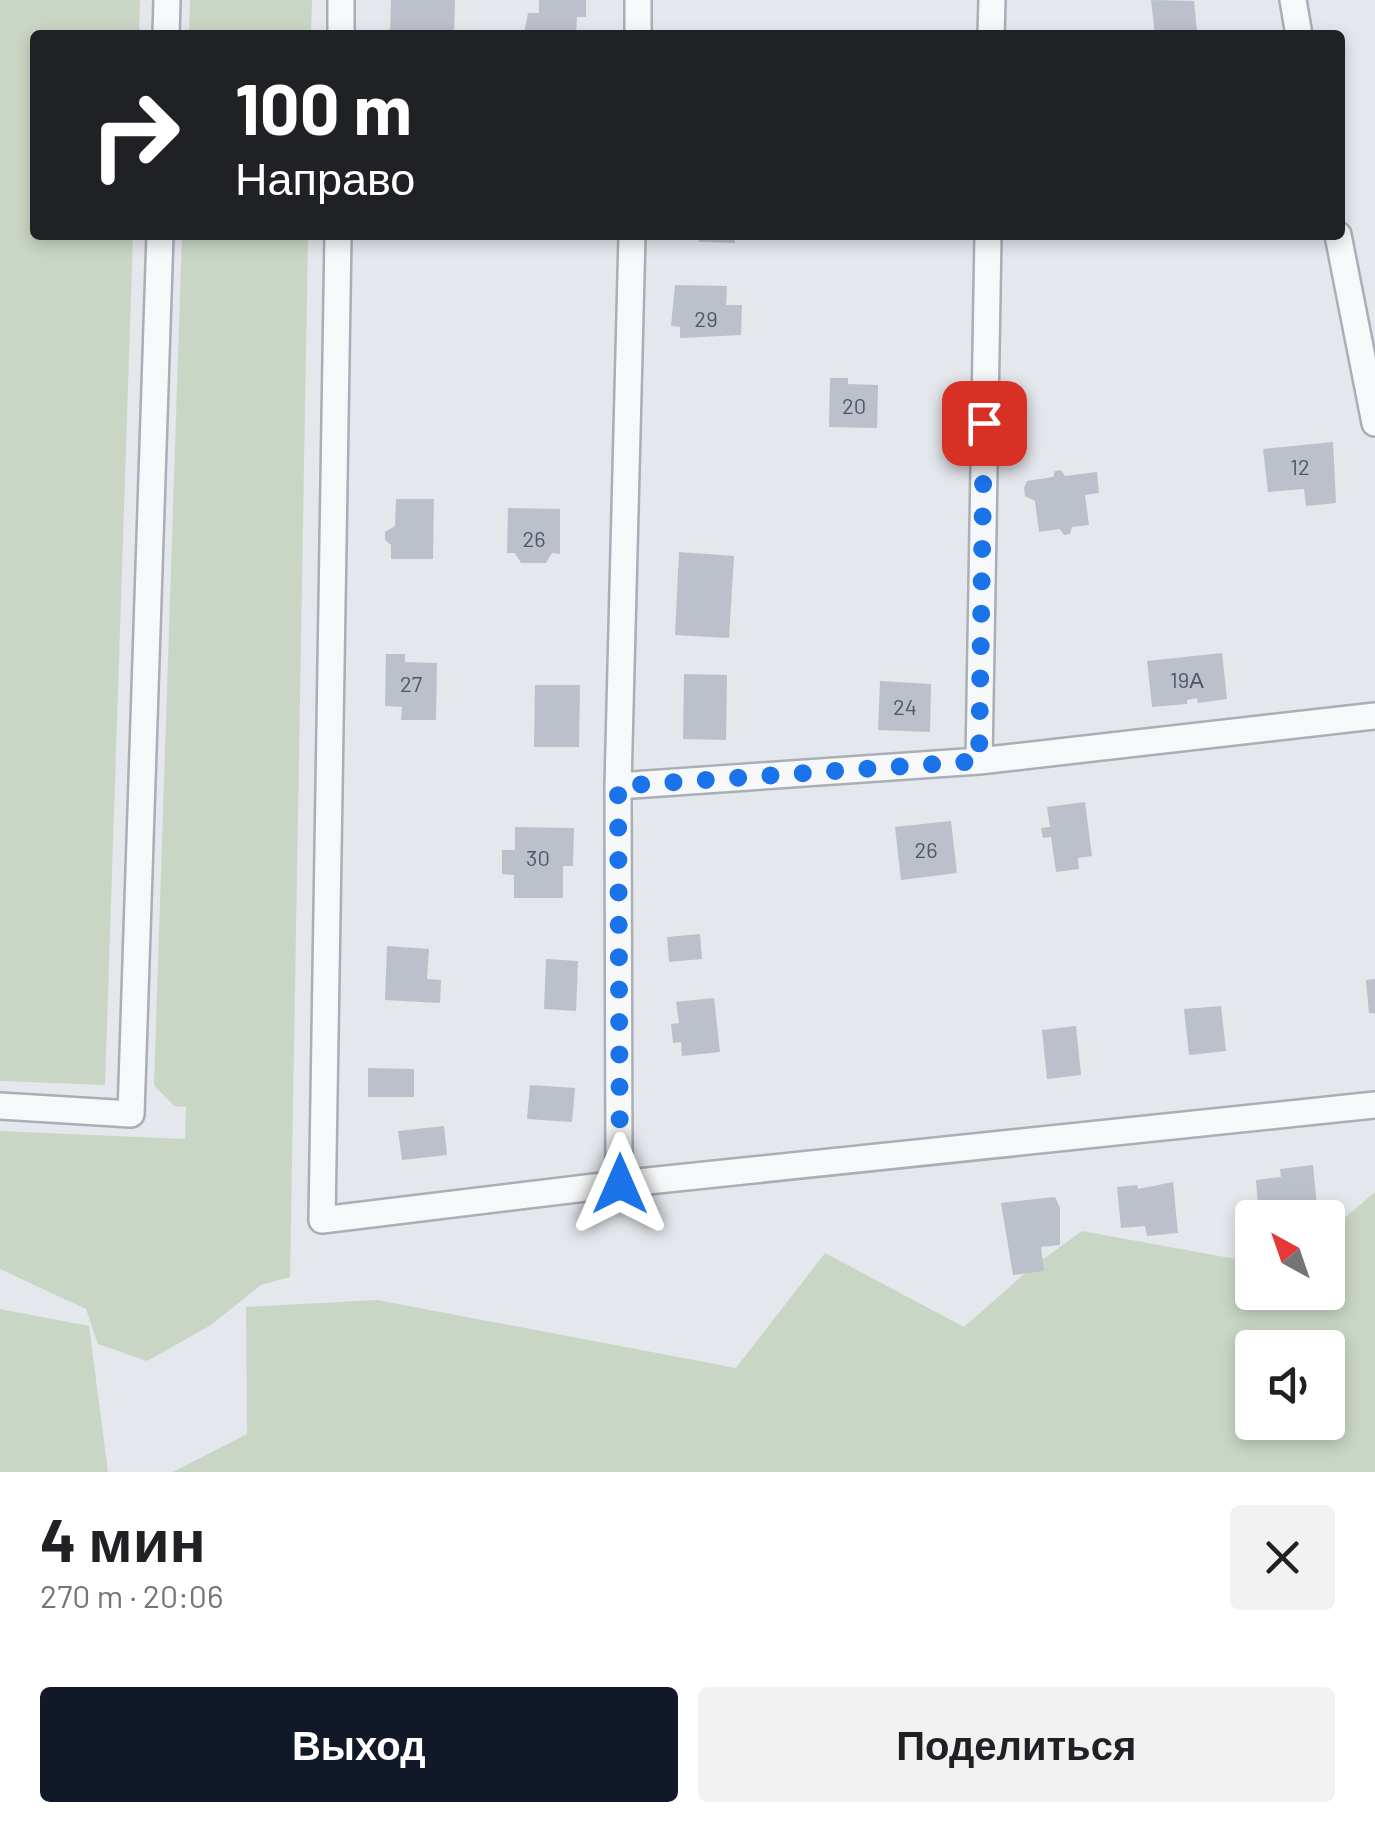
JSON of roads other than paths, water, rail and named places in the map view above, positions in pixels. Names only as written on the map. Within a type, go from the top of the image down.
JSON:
[{"type":"street","points":[[166,30],[167,0]]},
{"type":"street","points":[[341,30],[342,0]]},
{"type":"street","points":[[638,0],[638,30]]},
{"type":"street","points":[[991,30],[992,0]]},
{"type":"street","points":[[1293,0],[1299,30]]},
{"type":"street","points":[[0,1106],[131,1114],[160,240]]},
{"type":"street","points":[[338,240],[322,1220],[620,1184],[1375,1105]]},
{"type":"street","points":[[620,1184],[618,786],[632,240]]},
{"type":"street","points":[[979,761],[988,240]]},
{"type":"street","points":[[1339,240],[1375,423]]},
{"type":"street","points":[[618,786],[979,761],[1375,716]]}]
